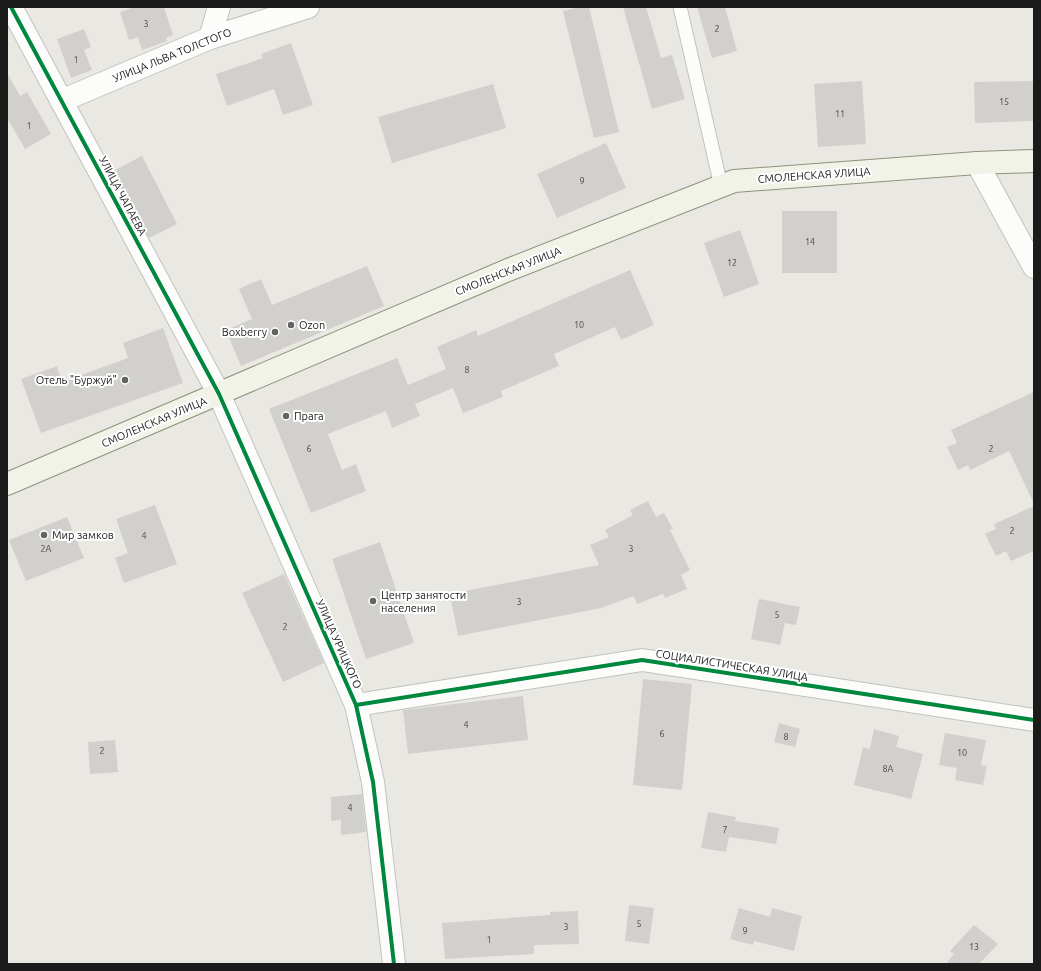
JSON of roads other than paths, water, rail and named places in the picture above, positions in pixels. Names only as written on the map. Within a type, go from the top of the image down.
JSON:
[{"type":"main road","name":"СМОЛЕНСКАЯ УЛИЦА","points":[[7,484],[508,270],[734,181],[978,163],[1034,161]]},
{"type":"street","name":"УЛИЦА ЧАПАЕВА","points":[[11,7],[219,394]]},
{"type":"street","points":[[210,38],[219,7]]},
{"type":"street","name":"УЛИЦА ЛЬВА ТОЛСТОГО","points":[[61,100],[210,38],[308,7]]},
{"type":"street","points":[[978,163],[1034,267]]},
{"type":"street","name":"УЛИЦА УРИЦКОГО","points":[[219,394],[356,705],[373,782],[394,964]]},
{"type":"street","name":"СОЦИАЛИСТИЧЕСКАЯ УЛИЦА","points":[[356,705],[642,660],[1034,720]]},
{"type":"lane","points":[[680,7],[721,186]]},
{"type":"place","name":"Ozon","points":[[291,325]]},
{"type":"place","name":"Boxberry","points":[[275,332]]},
{"type":"place","name":"Отель \"Буржуй\"","points":[[125,380]]},
{"type":"place","name":"Прага","points":[[286,416]]},
{"type":"place","name":"Мир замков","points":[[44,535]]},
{"type":"place","name":"Центр занятости населения","points":[[373,601]]}]
